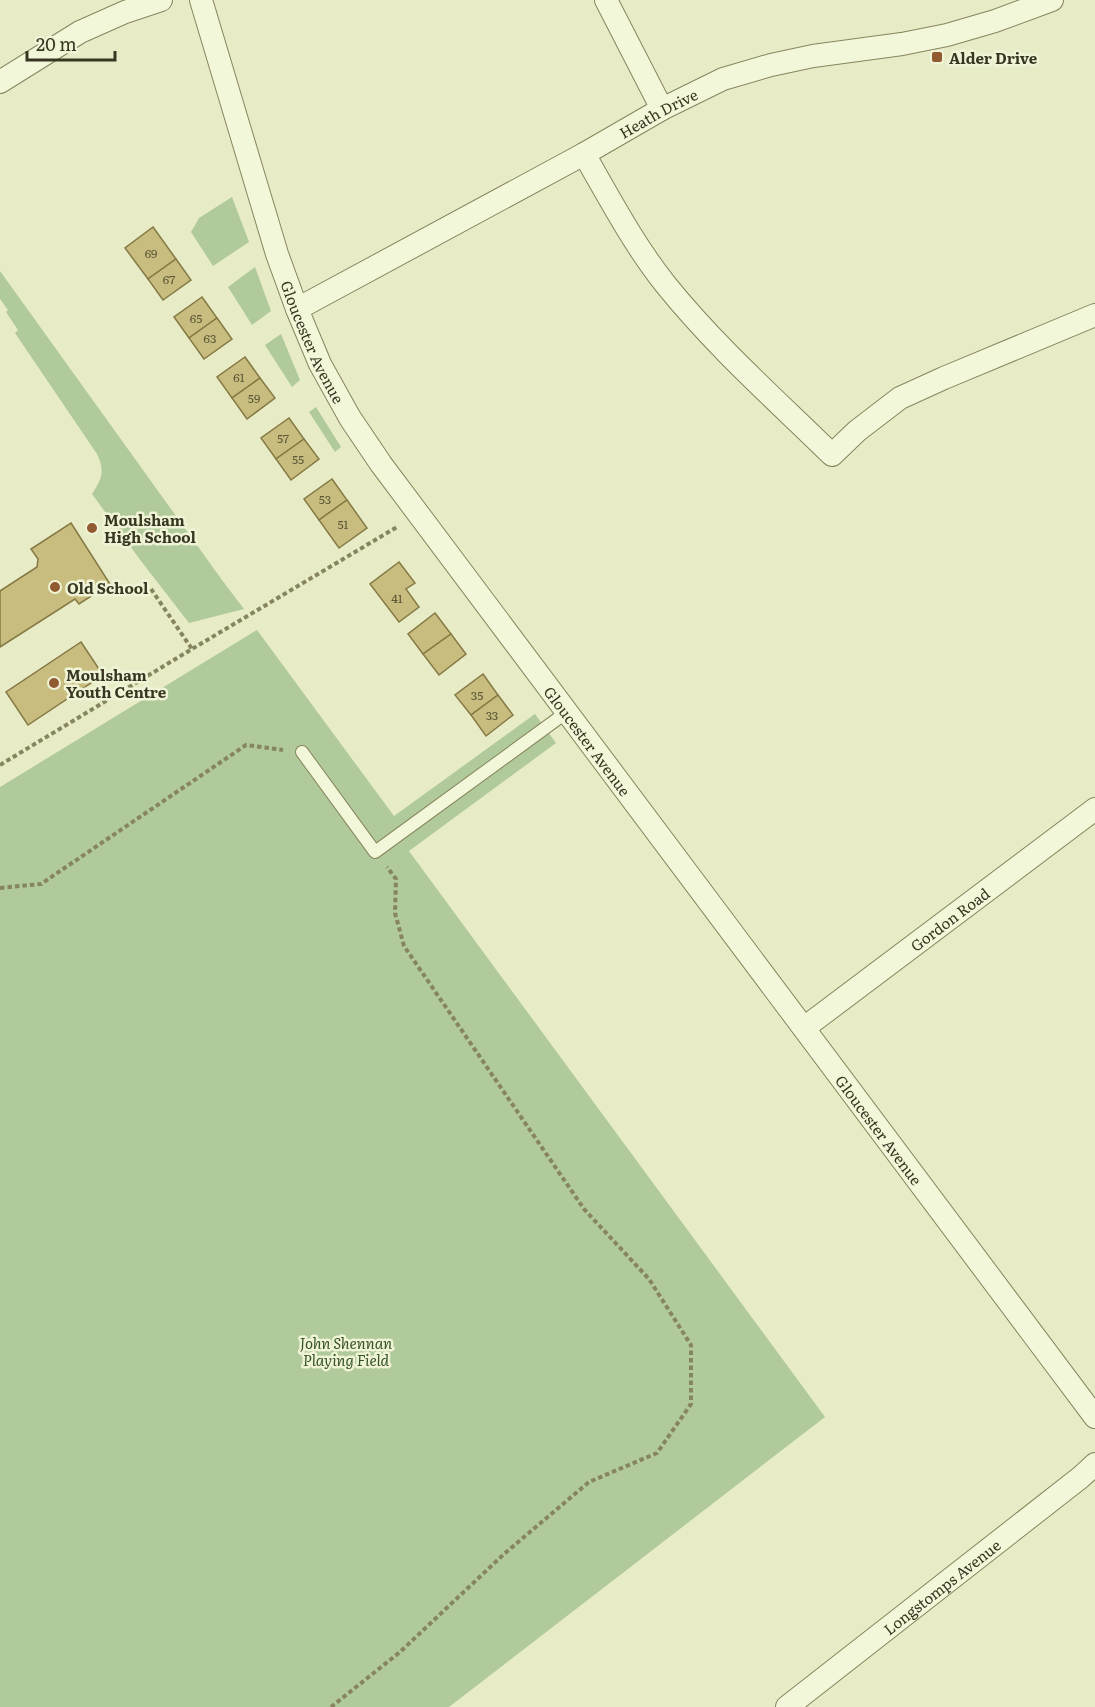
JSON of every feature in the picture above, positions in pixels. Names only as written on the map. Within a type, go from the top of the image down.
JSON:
[{"type":"street","points":[[0,82],[80,32],[125,12],[161,0]]},
{"type":"street","name":"Gloucester Avenue","points":[[201,0],[277,254],[320,364],[350,418],[418,514],[1095,1417]]},
{"type":"street","points":[[606,0],[662,109]]},
{"type":"street","name":"Heath Drive","points":[[297,309],[584,154],[662,109],[723,80],[771,65],[813,56],[902,44],[947,35],[995,21],[1052,0]]},
{"type":"street","points":[[584,154],[636,243],[666,285],[696,320],[832,455],[857,431],[900,398],[1095,315]]},
{"type":"street","name":"Gordon Road","points":[[804,1028],[1095,809]]},
{"type":"street","name":"Longstomps Avenue","points":[[787,1707],[1095,1464]]},
{"type":"lane","points":[[302,752],[375,852],[567,712]]},
{"type":"path","points":[[0,765],[418,514]]},
{"type":"path","points":[[151,589],[192,649]]},
{"type":"path","points":[[0,888],[41,884],[246,745],[302,752]]},
{"type":"path","points":[[331,1707],[400,1652],[504,1554],[589,1482],[657,1453],[691,1404],[691,1345],[649,1279],[584,1209],[404,946],[395,913],[396,879],[375,852]]},
{"type":"green space","points":[[232,197],[249,242],[213,266],[191,232],[199,218]]},
{"type":"green space","points":[[255,267],[271,311],[252,325],[228,287]]},
{"type":"green space","points":[[0,271],[244,609],[189,623],[92,494],[101,475],[101,465],[97,454],[15,333],[18,330],[0,299]]},
{"type":"green space","points":[[281,334],[300,380],[292,387],[265,345]]},
{"type":"green space","points":[[316,407],[341,447],[335,452],[309,412]]},
{"type":"green space","name":"John Shennan Playing Field","points":[[257,630],[394,816],[535,714],[556,743],[409,851],[825,1417],[449,1707],[0,1707],[0,787]]},
{"type":"building","points":[[153,227],[176,259],[148,279],[125,248]]},
{"type":"building","points":[[176,259],[191,280],[163,300],[148,279]]},
{"type":"building","points":[[202,297],[217,318],[189,338],[174,317]]},
{"type":"building","points":[[217,318],[232,339],[204,359],[189,338]]},
{"type":"building","points":[[245,357],[260,378],[232,398],[217,377]]},
{"type":"building","points":[[260,378],[275,398],[247,419],[232,398]]},
{"type":"building","points":[[289,418],[304,439],[276,459],[261,438]]},
{"type":"building","points":[[304,439],[319,459],[291,480],[276,459]]},
{"type":"building","points":[[332,479],[347,500],[319,520],[304,499]]},
{"type":"building","points":[[347,500],[367,528],[339,548],[319,520]]},
{"type":"building","name":"Old School","points":[[71,523],[110,584],[79,604],[75,599],[0,647],[0,591],[37,567],[38,559],[31,549]]},
{"type":"building","points":[[399,562],[415,583],[406,589],[419,607],[399,622],[370,584]]},
{"type":"building","points":[[435,613],[451,634],[423,654],[408,634]]},
{"type":"building","points":[[451,634],[466,654],[439,675],[423,654]]},
{"type":"building","name":"Moulsham Youth Centre","points":[[81,642],[103,675],[28,725],[6,692]]},
{"type":"building","points":[[483,674],[498,695],[471,715],[455,695]]},
{"type":"building","points":[[498,695],[513,715],[486,736],[471,715]]},
{"type":"place","name":"Alder Drive","points":[[937,57]]},
{"type":"place","name":"Moulsham High School","points":[[92,528]]},
{"type":"place","name":"Old School","points":[[55,587]]},
{"type":"place","name":"Moulsham Youth Centre","points":[[54,683]]}]
